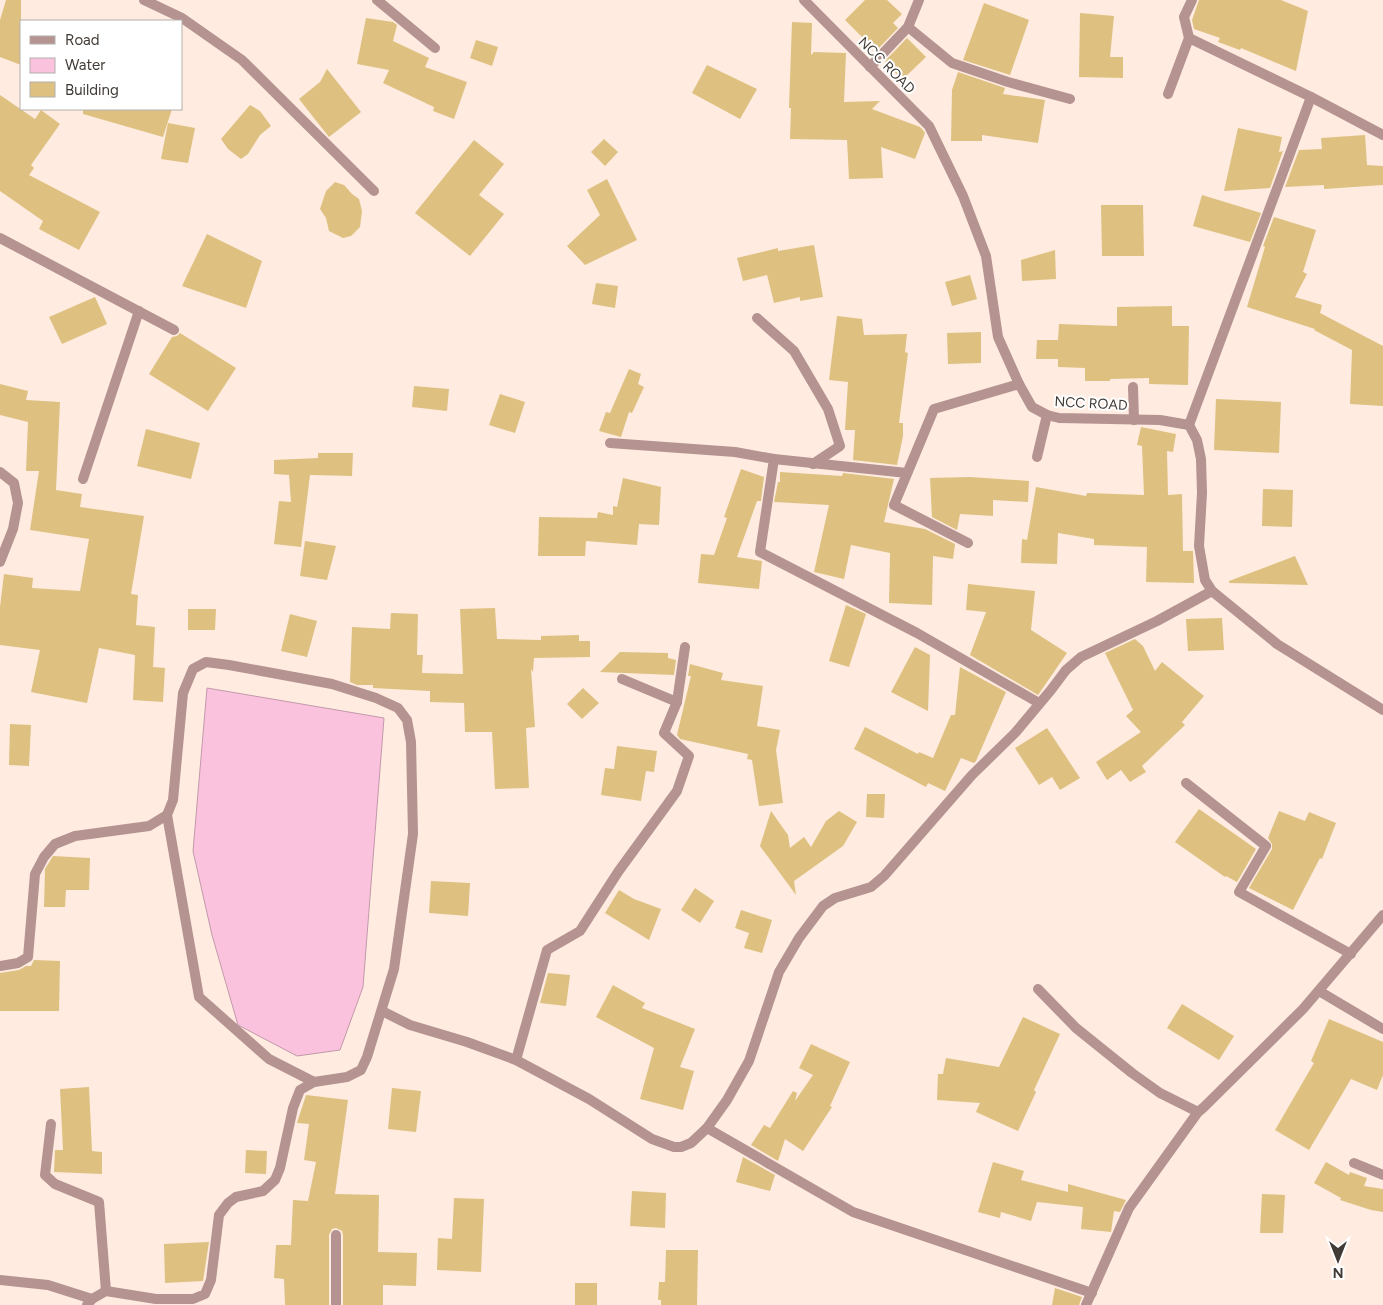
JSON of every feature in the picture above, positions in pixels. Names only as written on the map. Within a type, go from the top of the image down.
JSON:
[{"type":"street","points":[[144,0],[182,18],[242,60],[374,191]]},
{"type":"street","points":[[377,0],[435,48]]},
{"type":"street","name":"NCC ROAD","points":[[804,0],[929,126],[963,196],[986,256],[998,337],[1019,384],[1032,407],[1047,415],[1070,418],[1176,422],[1189,426]]},
{"type":"street","points":[[870,67],[908,27],[919,0]]},
{"type":"street","points":[[1168,94],[1189,38],[1184,17],[1192,0]]},
{"type":"street","points":[[908,27],[952,63],[1008,82],[1070,98]]},
{"type":"street","points":[[1189,38],[1312,97],[1383,135]]},
{"type":"street","points":[[1312,97],[1189,426],[1197,440],[1201,459],[1202,494],[1199,546],[1206,580],[1212,591],[1277,644],[1383,710]]},
{"type":"street","points":[[0,238],[174,330]]},
{"type":"street","points":[[83,478],[139,311]]},
{"type":"street","points":[[757,318],[794,351],[828,409],[840,446],[814,464]]},
{"type":"street","points":[[968,543],[894,505],[934,409],[1019,384]]},
{"type":"street","points":[[1133,387],[1134,420]]},
{"type":"street","points":[[1037,457],[1047,415]]},
{"type":"street","points":[[610,443],[735,452],[814,464],[907,473]]},
{"type":"street","points":[[774,459],[760,552],[917,633],[1039,702]]},
{"type":"street","points":[[0,472],[14,483],[18,503],[13,529],[0,562]]},
{"type":"street","points":[[382,1011],[410,1025],[516,1060],[589,1099],[652,1139],[666,1145],[681,1147],[691,1143],[708,1128],[727,1100],[749,1061],[779,972],[799,938],[823,906],[835,898],[871,887],[884,876],[978,768],[1014,733],[1066,670],[1081,657],[1157,621],[1212,591]]},
{"type":"street","points":[[516,1060],[547,950],[580,931],[618,872],[677,790],[689,756],[664,733],[677,702],[685,647]]},
{"type":"street","points":[[0,966],[18,963],[28,957],[36,874],[44,857],[55,844],[75,836],[149,826],[167,814],[173,800],[183,694],[193,669],[206,662],[332,684],[376,698],[398,708],[407,720],[411,742],[413,834],[394,968],[367,1057],[361,1070],[347,1077],[314,1082],[300,1090],[293,1108],[280,1168],[275,1180],[263,1191],[236,1197],[218,1214],[211,1280],[205,1294],[193,1299],[156,1299],[106,1291],[90,1302],[48,1285],[0,1280]]},
{"type":"street","points":[[622,678],[677,702]]},
{"type":"street","points":[[1186,783],[1266,846],[1240,892],[1351,954]]},
{"type":"street","points":[[167,814],[199,997],[269,1058],[314,1082]]},
{"type":"street","points":[[1086,1305],[1129,1208],[1198,1112],[1303,1009],[1383,915]]},
{"type":"street","points":[[1038,989],[1076,1028],[1132,1073],[1160,1093],[1198,1112]]},
{"type":"street","points":[[1318,991],[1383,1029]]},
{"type":"street","points":[[51,1124],[45,1175],[55,1184],[99,1202],[106,1291]]},
{"type":"street","points":[[708,1128],[853,1212],[1092,1293]]},
{"type":"street","points":[[1354,1163],[1383,1174]]},
{"type":"street","points":[[336,1235],[336,1305]]},
{"type":"water","points":[[207,688],[384,718],[363,987],[340,1050],[297,1056],[238,1025],[212,935],[193,851]]},
{"type":"building","points":[[6,0],[21,0],[20,65],[0,57],[0,20]]},
{"type":"building","points":[[865,0],[887,0],[902,14],[893,23],[898,28],[876,51],[845,20]]},
{"type":"building","points":[[1199,0],[1281,0],[1308,11],[1296,71],[1241,48],[1240,50],[1218,42],[1220,38],[1194,29],[1192,20]]},
{"type":"building","points":[[984,3],[1029,20],[1010,75],[963,60]]},
{"type":"building","points":[[1080,13],[1114,16],[1110,57],[1123,57],[1123,78],[1079,77]]},
{"type":"building","points":[[366,18],[393,22],[397,25],[393,41],[429,58],[425,67],[467,82],[454,119],[433,111],[434,107],[383,83],[389,70],[357,64]]},
{"type":"building","points":[[792,22],[812,23],[811,55],[814,52],[846,53],[844,102],[880,101],[872,109],[920,127],[923,130],[925,133],[915,159],[881,147],[883,178],[849,179],[847,140],[790,139],[791,108],[789,108]]},
{"type":"building","points":[[907,38],[926,57],[902,80],[885,61]]},
{"type":"building","points":[[476,40],[498,47],[492,66],[470,58]]},
{"type":"building","points":[[707,65],[757,89],[740,119],[692,93]]},
{"type":"building","points":[[327,69],[361,112],[329,137],[299,99],[320,82]]},
{"type":"building","points":[[958,72],[1005,88],[1003,94],[1045,100],[1038,143],[982,135],[982,141],[951,141],[952,90]]},
{"type":"building","points":[[0,95],[35,119],[41,110],[60,124],[31,165],[34,168],[29,175],[100,212],[79,250],[39,229],[43,221],[0,191]]},
{"type":"building","points":[[250,105],[260,111],[271,126],[260,135],[248,154],[241,159],[228,149],[221,139]]},
{"type":"building","points":[[83,110],[172,110],[163,137],[83,114]]},
{"type":"building","points":[[168,123],[195,128],[188,163],[161,159]]},
{"type":"building","points":[[1238,128],[1282,137],[1279,152],[1283,151],[1270,188],[1224,191]]},
{"type":"building","points":[[1365,135],[1367,165],[1383,166],[1383,185],[1324,189],[1324,185],[1285,187],[1299,150],[1322,149],[1321,138]]},
{"type":"building","points":[[604,139],[618,152],[605,166],[591,152]]},
{"type":"building","points":[[474,140],[504,164],[479,195],[504,214],[470,256],[415,213]]},
{"type":"building","points":[[607,179],[637,240],[585,265],[567,246],[600,215],[587,190]]},
{"type":"building","points":[[335,182],[344,185],[359,199],[362,211],[360,227],[351,236],[343,238],[329,231],[326,218],[320,209],[326,191]]},
{"type":"building","points":[[1202,195],[1261,213],[1250,242],[1193,226]]},
{"type":"building","points":[[1101,205],[1143,205],[1144,256],[1102,256]]},
{"type":"building","points":[[1274,217],[1316,230],[1303,272],[1307,274],[1295,297],[1322,305],[1320,313],[1383,346],[1383,406],[1350,404],[1352,350],[1315,329],[1247,307],[1265,247],[1263,246]]},
{"type":"building","points":[[207,234],[262,261],[246,308],[182,286]]},
{"type":"building","points":[[814,245],[823,297],[800,301],[800,297],[774,303],[767,275],[743,281],[737,258],[778,248],[778,251]]},
{"type":"building","points":[[1055,250],[1056,279],[1022,281],[1021,260]]},
{"type":"building","points":[[970,275],[977,299],[952,306],[945,282]]},
{"type":"building","points":[[596,283],[618,286],[615,308],[592,304]]},
{"type":"building","points":[[95,297],[107,324],[62,344],[49,317]]},
{"type":"building","points":[[1172,306],[1172,326],[1189,326],[1188,385],[1149,384],[1149,378],[1085,381],[1085,368],[1058,367],[1058,359],[1036,359],[1037,340],[1058,340],[1059,324],[1117,326],[1117,307]]},
{"type":"building","points":[[837,316],[862,319],[864,335],[907,334],[905,352],[908,353],[899,423],[903,423],[903,436],[897,465],[853,460],[855,430],[845,430],[848,382],[829,380]]},
{"type":"building","points":[[981,332],[981,363],[948,364],[947,333]]},
{"type":"building","points":[[180,333],[236,368],[208,411],[149,374],[172,337]]},
{"type":"building","points":[[629,369],[641,374],[638,384],[644,387],[632,413],[629,412],[621,437],[599,431],[606,412],[610,413]]},
{"type":"building","points":[[0,384],[28,391],[26,400],[60,402],[56,490],[82,494],[80,507],[144,516],[131,594],[138,595],[136,625],[155,627],[153,667],[165,668],[163,702],[133,700],[135,655],[99,648],[87,703],[31,692],[40,650],[0,645],[0,607],[4,574],[33,578],[32,588],[80,591],[89,539],[30,530],[39,471],[26,471],[28,422],[0,415]]},
{"type":"building","points":[[414,386],[449,389],[447,411],[412,407]]},
{"type":"building","points":[[500,394],[525,402],[515,433],[489,425]]},
{"type":"building","points":[[1216,399],[1281,402],[1279,453],[1214,450]]},
{"type":"building","points":[[1141,427],[1176,434],[1173,452],[1167,451],[1168,495],[1182,494],[1183,551],[1193,551],[1194,583],[1146,582],[1147,547],[1094,545],[1094,539],[1058,533],[1057,564],[1021,563],[1022,539],[1027,540],[1036,487],[1086,496],[1087,493],[1144,495],[1142,446],[1137,445]]},
{"type":"building","points":[[146,429],[200,443],[191,479],[137,466]]},
{"type":"building","points":[[318,453],[353,453],[352,476],[310,475],[301,547],[274,544],[279,501],[291,502],[289,475],[274,474],[274,460],[318,458]]},
{"type":"building","points":[[741,469],[764,477],[761,501],[757,501],[737,557],[762,561],[759,589],[698,583],[701,554],[714,555],[727,518],[724,517]]},
{"type":"building","points":[[780,472],[842,476],[843,473],[894,479],[884,522],[925,529],[955,544],[953,559],[933,556],[932,605],[889,603],[890,553],[851,545],[844,579],[814,572],[829,505],[774,502],[778,482],[780,482]]},
{"type":"building","points":[[970,477],[1029,481],[1028,502],[993,500],[993,516],[960,514],[957,530],[932,517],[930,478]]},
{"type":"building","points":[[623,478],[661,487],[659,525],[639,524],[637,545],[586,541],[585,556],[538,556],[539,517],[597,518],[598,512],[613,515],[613,506],[617,507]]},
{"type":"building","points":[[1263,489],[1293,490],[1292,527],[1262,526]]},
{"type":"building","points":[[305,541],[336,546],[327,580],[300,576]]},
{"type":"building","points":[[1295,556],[1308,585],[1229,583],[1229,581]]},
{"type":"building","points":[[968,584],[1035,591],[1031,630],[1067,653],[1038,695],[970,655],[986,612],[966,610]]},
{"type":"building","points":[[846,605],[866,614],[849,667],[829,661]]},
{"type":"building","points":[[495,608],[497,639],[541,640],[541,636],[579,635],[579,641],[590,641],[590,657],[534,658],[533,672],[531,669],[535,727],[526,728],[529,788],[495,789],[492,732],[465,732],[464,703],[430,702],[430,691],[373,688],[373,685],[357,685],[350,682],[352,627],[390,629],[391,613],[418,614],[417,655],[423,655],[422,673],[463,674],[460,609]]},
{"type":"building","points":[[188,609],[216,609],[215,630],[188,630]]},
{"type":"building","points":[[290,614],[317,621],[307,657],[281,651]]},
{"type":"building","points":[[1222,618],[1224,650],[1188,651],[1186,619]]},
{"type":"building","points":[[1135,639],[1143,646],[1155,671],[1162,662],[1204,696],[1182,722],[1185,725],[1142,766],[1146,772],[1130,782],[1121,770],[1107,780],[1096,762],[1141,732],[1126,716],[1133,710],[1105,653]]},
{"type":"building","points":[[915,647],[930,655],[928,711],[891,692]]},
{"type":"building","points":[[620,652],[668,653],[668,658],[676,660],[674,675],[600,672]]},
{"type":"building","points":[[690,664],[723,673],[721,680],[763,686],[757,726],[780,730],[776,750],[783,803],[759,806],[752,760],[747,759],[748,754],[680,739],[677,735],[691,676],[688,676]]},
{"type":"building","points":[[960,667],[1006,692],[976,761],[974,763],[961,758],[945,791],[928,783],[926,787],[854,749],[865,727],[918,754],[919,752],[933,758],[951,715],[955,715]]},
{"type":"building","points":[[583,688],[599,703],[582,719],[567,704]]},
{"type":"building","points":[[10,724],[31,725],[29,766],[9,765]]},
{"type":"building","points":[[1047,728],[1080,778],[1060,790],[1052,777],[1039,785],[1015,748]]},
{"type":"building","points":[[617,746],[657,751],[654,772],[646,771],[641,801],[601,795],[605,768],[614,769]]},
{"type":"building","points":[[867,794],[885,794],[884,818],[866,817]]},
{"type":"building","points":[[1199,809],[1256,849],[1237,882],[1225,877],[1175,842]]},
{"type":"building","points":[[771,811],[788,835],[790,848],[804,837],[811,847],[826,821],[839,811],[857,822],[843,846],[794,881],[796,895],[760,846]]},
{"type":"building","points":[[1279,811],[1305,821],[1309,812],[1336,823],[1322,859],[1320,858],[1293,910],[1249,888],[1272,849],[1272,844],[1268,838]]},
{"type":"building","points":[[53,856],[90,858],[89,890],[66,890],[65,907],[44,907],[45,869]]},
{"type":"building","points":[[431,881],[470,883],[468,916],[429,913]]},
{"type":"building","points":[[695,888],[714,901],[700,923],[681,910]]},
{"type":"building","points":[[619,890],[634,899],[661,909],[649,940],[605,913]]},
{"type":"building","points":[[741,910],[772,920],[762,953],[744,948],[749,933],[735,928]]},
{"type":"building","points":[[34,960],[60,961],[59,1011],[0,1011],[0,973],[31,966]]},
{"type":"building","points":[[548,973],[570,975],[566,1006],[540,1003]]},
{"type":"building","points":[[613,985],[645,1003],[642,1008],[695,1029],[680,1067],[694,1071],[683,1110],[640,1099],[654,1048],[596,1017]]},
{"type":"building","points":[[1182,1004],[1234,1036],[1219,1060],[1167,1028]]},
{"type":"building","points":[[1023,1017],[1060,1034],[1034,1090],[1036,1092],[1018,1131],[976,1112],[980,1103],[937,1100],[938,1074],[943,1074],[946,1058],[999,1067]]},
{"type":"building","points":[[1329,1019],[1383,1042],[1383,1075],[1377,1090],[1351,1079],[1309,1150],[1275,1130],[1314,1063],[1311,1061]]},
{"type":"building","points":[[811,1044],[850,1062],[830,1106],[832,1107],[803,1151],[785,1139],[778,1161],[751,1145],[764,1125],[770,1128],[793,1091],[797,1093],[795,1101],[813,1075],[799,1068]]},
{"type":"building","points":[[89,1087],[92,1151],[102,1152],[102,1174],[54,1172],[55,1150],[63,1150],[60,1089]]},
{"type":"building","points":[[392,1088],[421,1091],[416,1132],[388,1129]]},
{"type":"building","points":[[306,1095],[348,1100],[335,1194],[379,1195],[378,1252],[417,1253],[416,1286],[383,1285],[383,1305],[343,1305],[343,1235],[342,1231],[336,1228],[332,1229],[329,1235],[329,1305],[285,1305],[284,1279],[274,1278],[276,1245],[291,1245],[293,1200],[308,1201],[316,1162],[304,1160],[309,1124],[297,1123]]},
{"type":"building","points":[[246,1150],[267,1151],[266,1174],[245,1173]]},
{"type":"building","points":[[743,1157],[775,1175],[770,1191],[736,1182]]},
{"type":"building","points":[[993,1162],[1024,1171],[1021,1180],[1068,1192],[1068,1184],[1126,1200],[1120,1212],[1114,1211],[1111,1232],[1081,1229],[1083,1207],[1037,1202],[1031,1221],[1001,1212],[1000,1218],[978,1212]]},
{"type":"building","points":[[1326,1162],[1349,1175],[1350,1172],[1367,1178],[1364,1186],[1383,1189],[1383,1212],[1340,1200],[1341,1198],[1314,1183]]},
{"type":"building","points":[[632,1191],[666,1193],[665,1228],[630,1226]]},
{"type":"building","points":[[1262,1194],[1285,1195],[1283,1233],[1260,1233]]},
{"type":"building","points":[[454,1198],[484,1199],[481,1272],[437,1270],[438,1238],[452,1239]]},
{"type":"building","points":[[209,1242],[203,1281],[165,1283],[164,1244]]},
{"type":"building","points":[[666,1250],[698,1250],[697,1305],[661,1305],[661,1300],[658,1300],[659,1282],[665,1282]]},
{"type":"building","points":[[575,1283],[597,1283],[597,1305],[575,1305]]},
{"type":"building","points":[[1055,1288],[1082,1297],[1079,1305],[1052,1305]]}]
